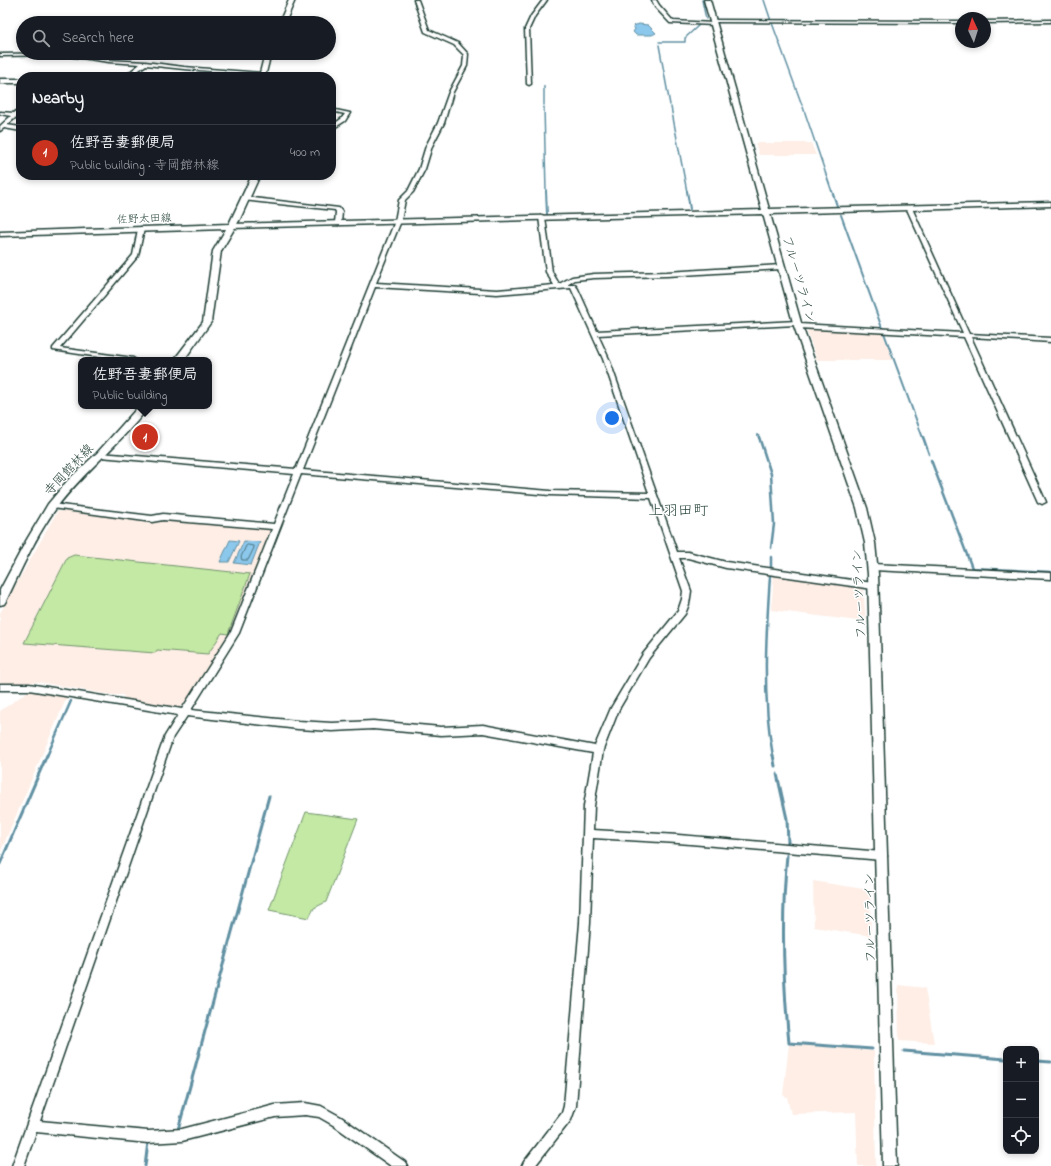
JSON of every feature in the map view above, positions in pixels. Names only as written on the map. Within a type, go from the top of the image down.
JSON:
[{"type":"main road","points":[[285,16],[292,0]]},
{"type":"main road","points":[[263,72],[266,60]]},
{"type":"main road","points":[[181,357],[207,322],[215,256],[254,180]]},
{"type":"main road","name":"佐野太田線","points":[[0,234],[231,226]]},
{"type":"main road","name":"寺岡館林線","points":[[0,600],[52,506],[72,482],[100,455],[141,409]]},
{"type":"street","points":[[18,1166],[169,736],[182,712],[235,633],[398,221],[402,200],[410,192],[422,170],[429,146],[441,123],[451,92],[465,66],[466,55],[456,44],[427,31],[416,0]]},
{"type":"street","points":[[529,84],[527,29],[533,16],[545,0]]},
{"type":"street","points":[[654,0],[657,6],[672,22],[955,22]]},
{"type":"street","name":"フルーツライン","points":[[707,0],[797,325],[858,493],[867,528],[873,567],[874,586],[890,1166]]},
{"type":"street","points":[[991,22],[1051,21]]},
{"type":"street","points":[[0,55],[16,55]]},
{"type":"street","points":[[98,60],[233,72]]},
{"type":"street","points":[[133,72],[145,63]]},
{"type":"street","points":[[0,81],[16,81]]},
{"type":"street","points":[[336,111],[348,112],[343,120],[336,125]]},
{"type":"street","points":[[0,113],[16,115]]},
{"type":"street","points":[[2,128],[16,115]]},
{"type":"street","points":[[2,128],[16,129]]},
{"type":"street","points":[[245,199],[337,209],[339,212],[338,223]]},
{"type":"street","points":[[231,226],[1051,204]]},
{"type":"street","points":[[909,207],[1042,502]]},
{"type":"street","points":[[542,217],[549,272],[558,286]]},
{"type":"street","points":[[110,357],[55,350],[136,255],[141,229]]},
{"type":"street","points":[[558,286],[574,278],[594,276],[667,274],[781,267]]},
{"type":"street","points":[[373,285],[496,292],[573,286],[606,359],[686,592],[685,605],[669,628],[646,656],[615,708],[598,750],[589,806],[585,923],[570,1106],[567,1116],[531,1165]]},
{"type":"street","points":[[595,333],[797,325],[1051,340]]},
{"type":"street","points":[[100,455],[550,493],[654,496]]},
{"type":"street","points":[[52,506],[152,518],[163,517],[276,527]]},
{"type":"street","points":[[674,555],[688,555],[726,565],[874,586]]},
{"type":"street","points":[[873,567],[1051,576]]},
{"type":"street","points":[[0,687],[29,687],[182,712],[298,725],[332,727],[373,725],[441,731],[483,729],[598,750]]},
{"type":"street","points":[[588,834],[678,839],[882,856]]},
{"type":"street","points":[[33,1126],[148,1137],[182,1135],[275,1111],[305,1109],[321,1112],[337,1121],[401,1166]]},
{"type":"shaded area","points":[[755,143],[811,143],[816,155],[759,155]]},
{"type":"shaded area","points":[[806,328],[882,332],[893,360],[817,360]]},
{"type":"shaded area","points":[[62,511],[155,523],[165,520],[271,529],[257,572],[230,634],[183,705],[177,708],[124,698],[123,695],[112,695],[38,682],[0,684],[0,613],[57,512]]},
{"type":"shaded area","points":[[774,574],[863,586],[866,622],[771,610]]},
{"type":"shaded area","points":[[30,690],[67,697],[0,853],[0,711]]},
{"type":"shaded area","points":[[813,881],[870,890],[871,936],[814,927]]},
{"type":"shaded area","points":[[898,985],[925,988],[934,1043],[899,1041]]},
{"type":"shaded area","points":[[789,1044],[874,1051],[876,1166],[858,1166],[856,1112],[791,1114],[787,1097],[783,1095]]},
{"type":"green space","points":[[74,555],[250,574],[228,634],[222,633],[208,654],[157,650],[155,653],[24,643],[67,558]]},
{"type":"green space","points":[[306,812],[358,819],[326,902],[314,908],[309,918],[269,910]]},
{"type":"water","points":[[639,24],[648,25],[656,33],[652,35],[636,35],[633,32],[635,29],[633,26]]},
{"type":"water","points":[[230,540],[239,541],[229,562],[220,562]]},
{"type":"water","points":[[244,541],[260,542],[251,565],[234,563]]},
{"type":"waterway","points":[[702,0],[706,19]]},
{"type":"waterway","points":[[764,0],[771,21]]},
{"type":"waterway","points":[[772,23],[802,105]]},
{"type":"waterway","points":[[659,42],[685,42],[685,38],[699,25]]},
{"type":"waterway","points":[[659,45],[670,105]]},
{"type":"waterway","points":[[544,86],[544,105]]},
{"type":"waterway","points":[[544,107],[546,192]]},
{"type":"waterway","points":[[671,107],[687,192]]},
{"type":"waterway","points":[[803,107],[832,192]]},
{"type":"waterway","points":[[546,191],[547,214]]},
{"type":"waterway","points":[[687,191],[690,209]]},
{"type":"waterway","points":[[832,191],[837,206]]},
{"type":"waterway","points":[[841,215],[882,328]]},
{"type":"waterway","points":[[884,333],[923,438]]},
{"type":"waterway","points":[[759,437],[771,474],[774,524],[771,548]]},
{"type":"waterway","points":[[923,437],[929,454]]},
{"type":"waterway","points":[[931,460],[972,568],[1051,572]]},
{"type":"waterway","points":[[771,557],[771,567]]},
{"type":"waterway","points":[[770,576],[766,644],[766,689],[767,711],[773,756]]},
{"type":"waterway","points":[[47,756],[71,701]]},
{"type":"waterway","points":[[0,864],[47,755]]},
{"type":"waterway","points":[[773,755],[775,766]]},
{"type":"waterway","points":[[777,774],[787,819],[788,843]]},
{"type":"waterway","points":[[176,1130],[178,1130],[269,796]]},
{"type":"waterway","points":[[787,855],[783,926],[785,996],[789,1043],[872,1049]]},
{"type":"waterway","points":[[904,1051],[1003,1059]]},
{"type":"waterway","points":[[1039,1061],[1051,1062]]},
{"type":"waterway","points":[[145,1166],[148,1142]]},
{"type":"place","name":"佐野吾妻郵便局","points":[[145,437]]},
{"type":"district","name":"上羽田町","points":[[678,510]]}]
